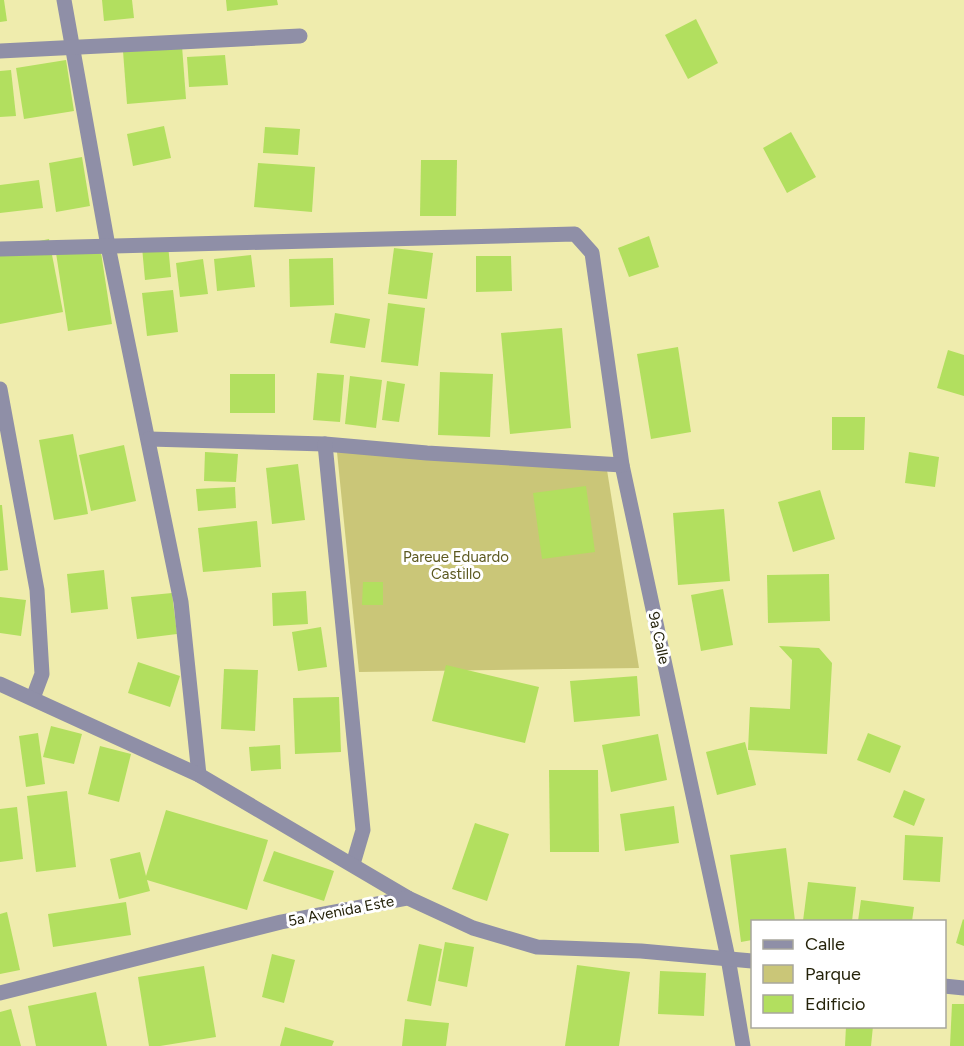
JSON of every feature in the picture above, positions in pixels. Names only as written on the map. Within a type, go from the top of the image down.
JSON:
[{"type":"street","points":[[64,0],[108,246],[181,602],[199,775]]},
{"type":"street","points":[[0,51],[300,36]]},
{"type":"street","name":"9a Calle","points":[[108,246],[575,234],[592,253],[622,465],[728,958],[743,1046]]},
{"type":"street","points":[[0,249],[108,246]]},
{"type":"street","points":[[0,388],[37,590],[42,675],[33,698]]},
{"type":"street","points":[[149,439],[325,444],[426,453],[622,465]]},
{"type":"street","points":[[325,444],[363,830],[353,864]]},
{"type":"street","points":[[0,684],[199,775],[408,898]]},
{"type":"street","name":"5a Avenida Este","points":[[0,993],[281,922],[408,898],[473,928],[537,947],[641,951],[751,961]]},
{"type":"street","points":[[946,986],[964,988]]},
{"type":"green space","name":"Pareue Eduardo Castillo","points":[[337,452],[607,470],[639,668],[359,672]]},
{"type":"building","points":[[0,0],[4,0],[7,21],[0,22]]},
{"type":"building","points":[[102,0],[132,0],[134,18],[104,21]]},
{"type":"building","points":[[226,0],[277,0],[278,5],[227,11]]},
{"type":"building","points":[[696,19],[718,63],[688,79],[665,35]]},
{"type":"building","points":[[182,46],[186,99],[127,104],[123,51]]},
{"type":"building","points":[[225,55],[228,85],[189,87],[187,57]]},
{"type":"building","points":[[66,60],[74,111],[24,119],[16,68]]},
{"type":"building","points":[[11,70],[16,116],[0,117],[0,71]]},
{"type":"building","points":[[164,126],[171,158],[133,166],[127,134]]},
{"type":"building","points":[[265,127],[300,129],[298,155],[263,153]]},
{"type":"building","points":[[791,132],[816,177],[787,193],[763,148]]},
{"type":"building","points":[[82,157],[90,206],[56,212],[49,163]]},
{"type":"building","points":[[421,160],[457,160],[456,216],[420,216]]},
{"type":"building","points":[[258,163],[315,167],[312,212],[254,207]]},
{"type":"building","points":[[39,180],[43,208],[0,213],[0,185]]},
{"type":"building","points":[[649,236],[659,267],[629,277],[618,248]]},
{"type":"building","points":[[49,239],[63,312],[0,324],[0,249]]},
{"type":"building","points":[[168,244],[171,277],[145,280],[142,247]]},
{"type":"building","points":[[100,246],[112,324],[68,331],[56,253]]},
{"type":"building","points":[[394,248],[433,253],[427,299],[388,294]]},
{"type":"building","points":[[251,255],[255,287],[217,291],[214,259]]},
{"type":"building","points":[[476,256],[511,256],[512,291],[476,292]]},
{"type":"building","points":[[333,258],[334,305],[290,307],[289,259]]},
{"type":"building","points":[[203,259],[208,294],[180,297],[176,263]]},
{"type":"building","points":[[173,290],[178,332],[147,336],[142,293]]},
{"type":"building","points":[[388,303],[425,308],[418,366],[381,362]]},
{"type":"building","points":[[335,313],[370,319],[365,348],[330,343]]},
{"type":"building","points":[[562,328],[571,428],[510,434],[501,333]]},
{"type":"building","points":[[678,347],[691,432],[651,439],[637,354]]},
{"type":"building","points":[[948,350],[964,355],[964,396],[937,388]]},
{"type":"building","points":[[440,372],[493,374],[490,437],[438,435]]},
{"type":"building","points":[[317,373],[344,375],[340,422],[313,420]]},
{"type":"building","points":[[230,374],[275,374],[275,413],[230,413]]},
{"type":"building","points":[[350,376],[382,380],[376,428],[345,424]]},
{"type":"building","points":[[387,381],[405,384],[399,422],[382,420]]},
{"type":"building","points":[[832,417],[865,417],[864,450],[832,450]]},
{"type":"building","points":[[73,434],[88,514],[54,520],[39,440]]},
{"type":"building","points":[[124,445],[136,501],[91,511],[79,455]]},
{"type":"building","points":[[205,452],[238,454],[236,482],[204,481]]},
{"type":"building","points":[[909,452],[939,457],[935,487],[905,483]]},
{"type":"building","points":[[298,464],[305,520],[272,524],[266,468]]},
{"type":"building","points":[[586,486],[595,552],[542,559],[533,493]]},
{"type":"building","points":[[235,487],[236,508],[198,511],[196,489]]},
{"type":"building","points":[[820,490],[835,539],[793,552],[778,502]]},
{"type":"building","points":[[0,505],[2,505],[8,570],[0,571]]},
{"type":"building","points":[[724,509],[730,581],[678,585],[673,513]]},
{"type":"building","points":[[257,521],[261,567],[203,572],[198,528]]},
{"type":"building","points":[[104,570],[108,609],[71,613],[67,574]]},
{"type":"building","points":[[829,574],[830,621],[768,623],[767,575]]},
{"type":"building","points":[[363,582],[383,582],[383,605],[362,605]]},
{"type":"building","points":[[723,589],[733,645],[701,651],[691,595]]},
{"type":"building","points":[[306,591],[308,624],[273,626],[272,593]]},
{"type":"building","points":[[172,593],[177,634],[137,639],[131,597]]},
{"type":"building","points":[[0,597],[26,600],[21,636],[0,633]]},
{"type":"building","points":[[321,627],[327,667],[298,671],[292,632]]},
{"type":"building","points":[[779,646],[819,648],[832,663],[827,754],[748,750],[750,707],[790,709],[792,660]]},
{"type":"building","points":[[138,662],[180,676],[170,707],[128,693]]},
{"type":"building","points":[[446,665],[539,687],[525,743],[432,721]]},
{"type":"building","points":[[224,669],[258,670],[255,731],[221,729]]},
{"type":"building","points":[[637,676],[640,716],[574,722],[570,681]]},
{"type":"building","points":[[339,697],[341,752],[295,754],[293,698]]},
{"type":"building","points":[[51,726],[82,734],[74,764],[43,757]]},
{"type":"building","points":[[38,733],[45,784],[26,787],[19,736]]},
{"type":"building","points":[[868,733],[901,746],[890,773],[857,760]]},
{"type":"building","points":[[658,734],[667,780],[611,792],[602,745]]},
{"type":"building","points":[[745,742],[756,785],[717,795],[706,752]]},
{"type":"building","points":[[280,745],[281,769],[251,771],[249,747]]},
{"type":"building","points":[[100,746],[131,754],[119,802],[88,794]]},
{"type":"building","points":[[549,770],[598,770],[599,852],[550,852]]},
{"type":"building","points":[[904,790],[925,799],[914,826],[893,817]]},
{"type":"building","points":[[67,791],[76,867],[36,872],[27,796]]},
{"type":"building","points":[[674,806],[679,843],[625,851],[620,814]]},
{"type":"building","points":[[17,807],[23,859],[0,862],[0,809]]},
{"type":"building","points":[[166,810],[268,840],[247,910],[147,880],[150,891],[119,899],[110,859],[140,852],[146,876]]},
{"type":"building","points":[[475,823],[509,834],[487,901],[452,889]]},
{"type":"building","points":[[905,835],[943,837],[940,882],[903,880]]},
{"type":"building","points":[[786,848],[795,920],[751,920],[751,940],[741,942],[730,855]]},
{"type":"building","points":[[274,851],[334,871],[324,901],[263,881]]},
{"type":"building","points":[[808,882],[856,887],[852,920],[803,920]]},
{"type":"building","points":[[861,900],[914,907],[912,920],[858,920]]},
{"type":"building","points":[[126,902],[131,935],[53,947],[48,914]]},
{"type":"building","points":[[7,912],[20,970],[0,974],[0,914]]},
{"type":"building","points":[[964,920],[964,946],[956,943]]},
{"type":"building","points":[[445,942],[474,947],[467,987],[438,981]]},
{"type":"building","points":[[419,944],[442,949],[431,1006],[407,1001]]},
{"type":"building","points":[[272,954],[295,960],[284,1003],[262,997]]},
{"type":"building","points":[[577,965],[630,972],[619,1046],[565,1046]]},
{"type":"building","points":[[204,966],[216,1037],[149,1046],[138,977]]},
{"type":"building","points":[[660,971],[706,973],[704,1016],[658,1014]]},
{"type":"building","points":[[96,992],[107,1046],[36,1046],[28,1006]]},
{"type":"building","points":[[952,1004],[964,1004],[964,1046],[950,1046]]},
{"type":"building","points":[[11,1009],[21,1046],[0,1046],[0,1012]]},
{"type":"building","points":[[405,1019],[449,1023],[446,1046],[402,1046]]},
{"type":"building","points":[[285,1027],[334,1041],[332,1046],[280,1046]]},
{"type":"building","points":[[846,1028],[873,1028],[871,1046],[845,1046]]}]
